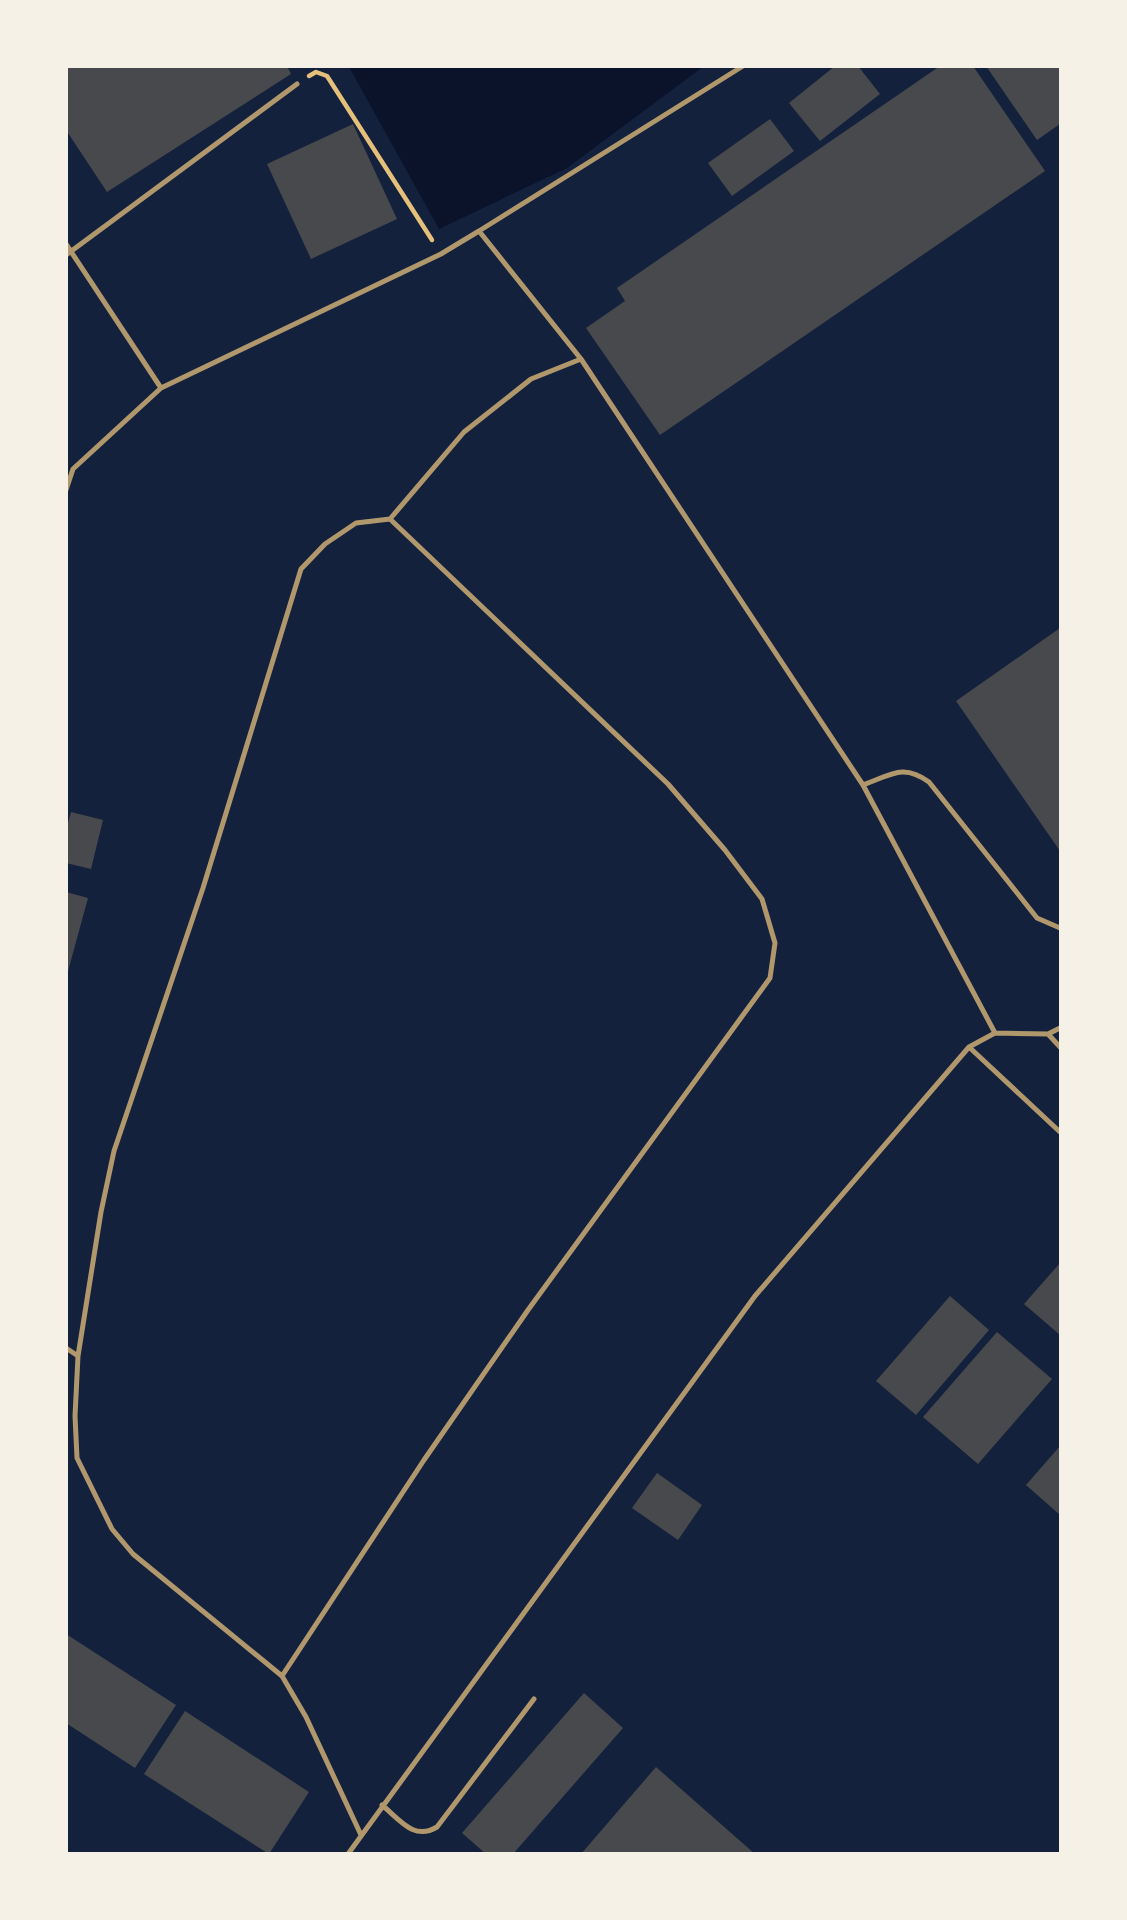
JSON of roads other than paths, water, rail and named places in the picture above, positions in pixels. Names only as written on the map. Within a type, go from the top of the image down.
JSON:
[{"type":"lane","points":[[66,489],[73,469],[161,388],[441,254],[743,66]]},
{"type":"lane","points":[[70,254],[297,84]]},
{"type":"lane","points":[[479,231],[581,359],[863,785],[995,1033]]},
{"type":"lane","points":[[66,244],[70,254],[161,388]]},
{"type":"lane","points":[[362,1835],[306,1717],[282,1676],[133,1554],[112,1528],[77,1458],[75,1416],[78,1356],[101,1212],[114,1151],[203,888],[302,569],[325,544],[356,523],[390,519],[464,432],[531,379],[581,359]]},
{"type":"lane","points":[[282,1676],[424,1460],[528,1310],[770,978],[775,943],[762,899],[668,784],[390,519]]},
{"type":"lane","points":[[863,785],[902,770],[916,773],[929,782],[1037,918],[1060,928]]},
{"type":"lane","points":[[348,1853],[755,1296],[969,1047],[995,1033],[1048,1034],[1060,1028]]},
{"type":"lane","points":[[1048,1034],[1060,1047]]},
{"type":"lane","points":[[969,1047],[1060,1132]]},
{"type":"lane","points":[[66,1348],[78,1356]]},
{"type":"lane","points":[[382,1805],[416,1834],[426,1834],[437,1827],[534,1699]]},
{"type":"water","points":[[349,67],[703,67],[567,168],[439,229]]}]
